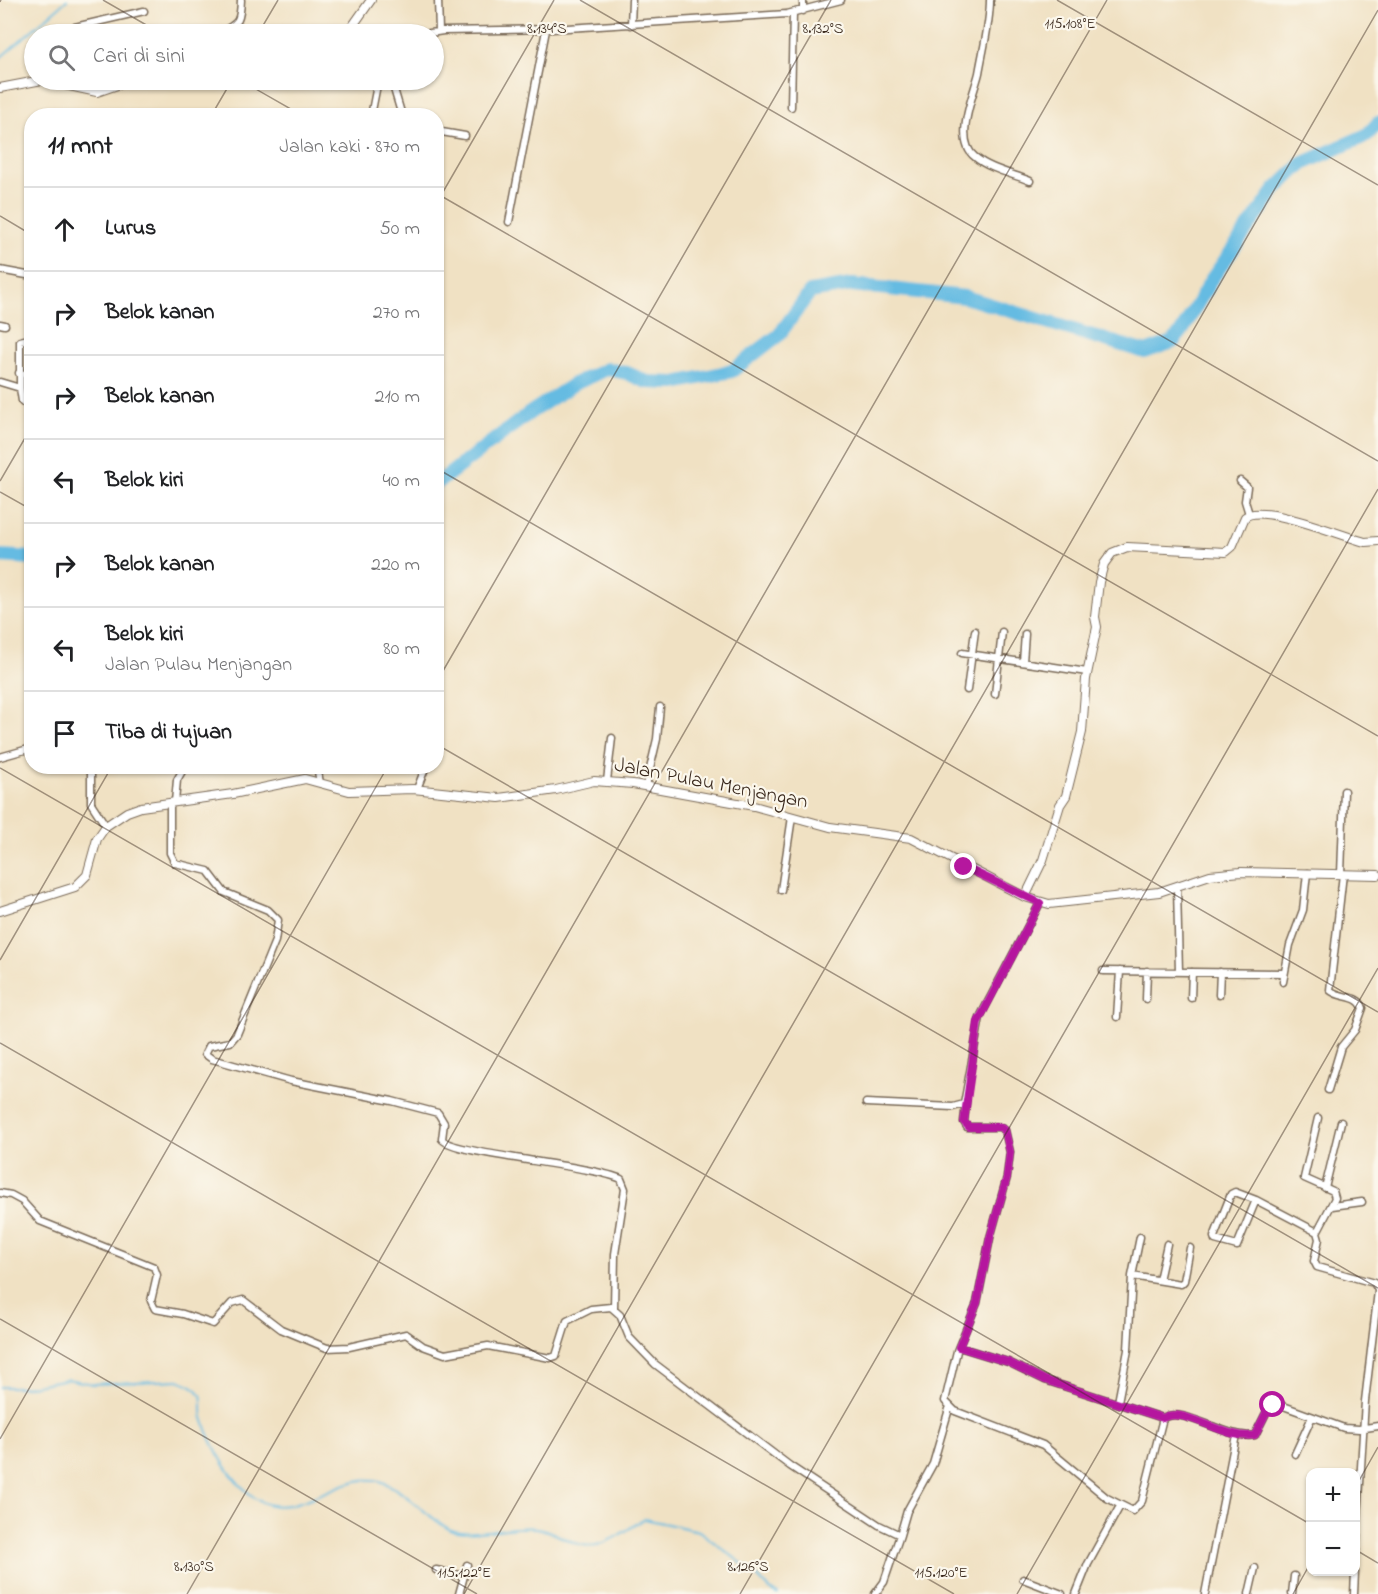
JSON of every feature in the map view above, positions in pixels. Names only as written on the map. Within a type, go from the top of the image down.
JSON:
[{"type":"street","points":[[235,24],[240,12],[241,0]]},
{"type":"street","points":[[438,0],[439,24]]},
{"type":"street","points":[[631,25],[632,0]]},
{"type":"street","points":[[802,11],[803,0]]},
{"type":"street","points":[[444,31],[546,30],[793,13],[821,3],[841,0]]},
{"type":"street","points":[[990,0],[979,72],[966,116],[968,144],[975,157],[1030,181]]},
{"type":"street","points":[[353,24],[368,1]]},
{"type":"street","points":[[88,24],[144,11]]},
{"type":"street","points":[[790,107],[793,13]]},
{"type":"street","points":[[509,222],[546,30]]},
{"type":"street","points":[[0,88],[24,83]]},
{"type":"street","points":[[373,108],[376,90]]},
{"type":"street","points":[[394,90],[400,108]]},
{"type":"street","points":[[444,132],[465,136]]},
{"type":"street","points":[[0,270],[24,274]]},
{"type":"street","points":[[24,341],[20,343],[19,373],[24,404]]},
{"type":"street","points":[[19,373],[24,373]]},
{"type":"street","points":[[0,382],[20,388]]},
{"type":"street","points":[[1240,481],[1247,487],[1245,501],[1249,514]]},
{"type":"street","points":[[1025,897],[1043,860],[1059,808],[1067,792],[1084,727],[1087,672],[1097,627],[1095,617],[1098,582],[1104,564],[1112,553],[1127,547],[1226,552],[1232,547],[1243,520],[1249,514],[1274,515],[1365,542],[1378,541]]},
{"type":"street","points":[[967,690],[975,631]]},
{"type":"street","points":[[995,694],[1002,632]]},
{"type":"street","points":[[1023,662],[1025,634]]},
{"type":"street","points":[[962,653],[1087,672]]},
{"type":"street","points":[[646,786],[657,739],[660,707]]},
{"type":"street","points":[[608,781],[612,738]]},
{"type":"street","points":[[0,757],[24,750]]},
{"type":"street","points":[[0,911],[75,887],[83,882],[97,839],[106,826],[91,804],[91,774]]},
{"type":"street","points":[[181,774],[176,783],[173,802],[171,853],[175,863],[208,871],[224,892],[268,910],[278,920],[275,941],[237,1034],[230,1042],[209,1046],[205,1054],[212,1059],[291,1082],[434,1112],[443,1116],[442,1139],[448,1145],[489,1154],[571,1166],[621,1179],[625,1189],[615,1254],[614,1309]]},
{"type":"street","points":[[318,774],[320,783]]},
{"type":"street","points":[[417,789],[423,774]]},
{"type":"street","name":"Jalan Pulau Menjangan","points":[[106,826],[120,816],[141,807],[233,794],[297,779],[358,792],[417,789],[499,798],[608,781],[754,807],[830,827],[911,838],[1040,903],[1058,904],[1159,892],[1210,875],[1241,872],[1378,874]]},
{"type":"street","points":[[1328,1090],[1341,1047],[1355,1030],[1363,1008],[1356,999],[1337,995],[1330,990],[1342,874],[1344,791]]},
{"type":"street","points":[[781,890],[792,817]]},
{"type":"street","points":[[1283,982],[1290,945],[1304,910],[1307,873]]},
{"type":"street","points":[[1177,887],[1179,972]]},
{"type":"street","points":[[1040,903],[980,1017],[964,1122],[967,1127],[999,1127],[1005,1130],[1010,1160],[977,1303],[959,1347],[945,1401],[949,1408],[1042,1445],[1120,1506],[1133,1511],[1139,1506],[1163,1418]]},
{"type":"street","points":[[1103,971],[1284,973]]},
{"type":"street","points":[[1117,1017],[1120,971]]},
{"type":"street","points":[[1146,999],[1147,971]]},
{"type":"street","points":[[1191,998],[1192,972]]},
{"type":"street","points":[[1219,995],[1220,972]]},
{"type":"street","points":[[866,1103],[953,1107],[961,1106],[966,1101]]},
{"type":"street","points":[[1318,1119],[1304,1177],[1305,1181],[1326,1188],[1335,1194],[1332,1206],[1317,1232],[1319,1239],[1314,1261],[1317,1268],[1374,1283],[1378,1293],[1364,1429],[1358,1522]]},
{"type":"street","points":[[1326,1188],[1341,1122]]},
{"type":"street","points":[[1256,1200],[1237,1246],[1215,1240],[1214,1237],[1231,1194],[1236,1192],[1256,1200],[1317,1232]]},
{"type":"street","points":[[0,1193],[11,1195],[22,1201],[40,1221],[154,1267],[157,1275],[151,1301],[152,1306],[160,1311],[183,1314],[213,1324],[232,1303],[243,1300],[281,1329],[327,1348],[349,1347],[406,1334],[423,1346],[444,1354],[488,1346],[550,1358],[556,1356],[559,1351],[564,1326],[575,1315],[604,1307],[614,1309],[620,1315],[629,1337],[654,1364],[782,1460],[879,1525],[900,1535]]},
{"type":"street","points":[[1332,1206],[1362,1203]]},
{"type":"street","points":[[1118,1402],[1128,1350],[1132,1276],[1140,1237]]},
{"type":"street","points":[[1159,1280],[1167,1244]]},
{"type":"street","points":[[1132,1276],[1183,1283],[1190,1248]]},
{"type":"street","points":[[959,1347],[1008,1362],[1045,1380],[1163,1418],[1176,1415],[1236,1435],[1255,1435],[1268,1409],[1273,1405],[1284,1406],[1344,1428],[1364,1429],[1378,1426]]},
{"type":"street","points":[[875,1594],[884,1582],[908,1511],[933,1464],[949,1408]]},
{"type":"street","points":[[1295,1454],[1312,1416]]},
{"type":"street","points":[[1205,1594],[1236,1435]]},
{"type":"street","points":[[1076,1594],[1088,1564],[1120,1506]]},
{"type":"street","points":[[459,1594],[467,1565]]},
{"type":"street","points":[[1249,1594],[1255,1568]]},
{"type":"street","points":[[436,1570],[464,1576]]},
{"type":"street","points":[[1292,1594],[1294,1575]]},
{"type":"street","points":[[1354,1594],[1355,1576]]},
{"type":"street","points":[[1023,1579],[1062,1594]]},
{"type":"waterway","points":[[39,24],[67,0]]},
{"type":"waterway","points":[[0,58],[24,37]]},
{"type":"waterway","points":[[444,478],[531,412],[574,384],[607,369],[627,373],[647,382],[675,383],[732,371],[779,335],[810,292],[852,285],[965,297],[1145,352],[1173,342],[1182,331],[1211,280],[1275,190],[1302,164],[1367,135],[1378,123]]},
{"type":"waterway","points":[[0,556],[24,558]]},
{"type":"waterway","points":[[0,1387],[25,1387],[67,1379],[93,1384],[178,1380],[188,1384],[201,1395],[202,1415],[207,1429],[217,1452],[231,1474],[248,1493],[272,1505],[301,1502],[345,1484],[360,1480],[375,1480],[394,1488],[451,1530],[480,1532],[537,1528],[574,1543],[590,1546],[610,1540],[645,1519],[699,1531],[752,1571],[770,1590],[778,1594]]},
{"type":"route","points":[[964,867],[1040,903],[1012,951],[997,987],[988,999],[975,1034],[964,1122],[967,1127],[999,1127],[1005,1130],[1008,1134],[1010,1160],[990,1238],[977,1303],[959,1347],[1008,1362],[1045,1380],[1163,1418],[1171,1414],[1176,1415],[1239,1435],[1255,1435],[1268,1409],[1273,1405]]}]
